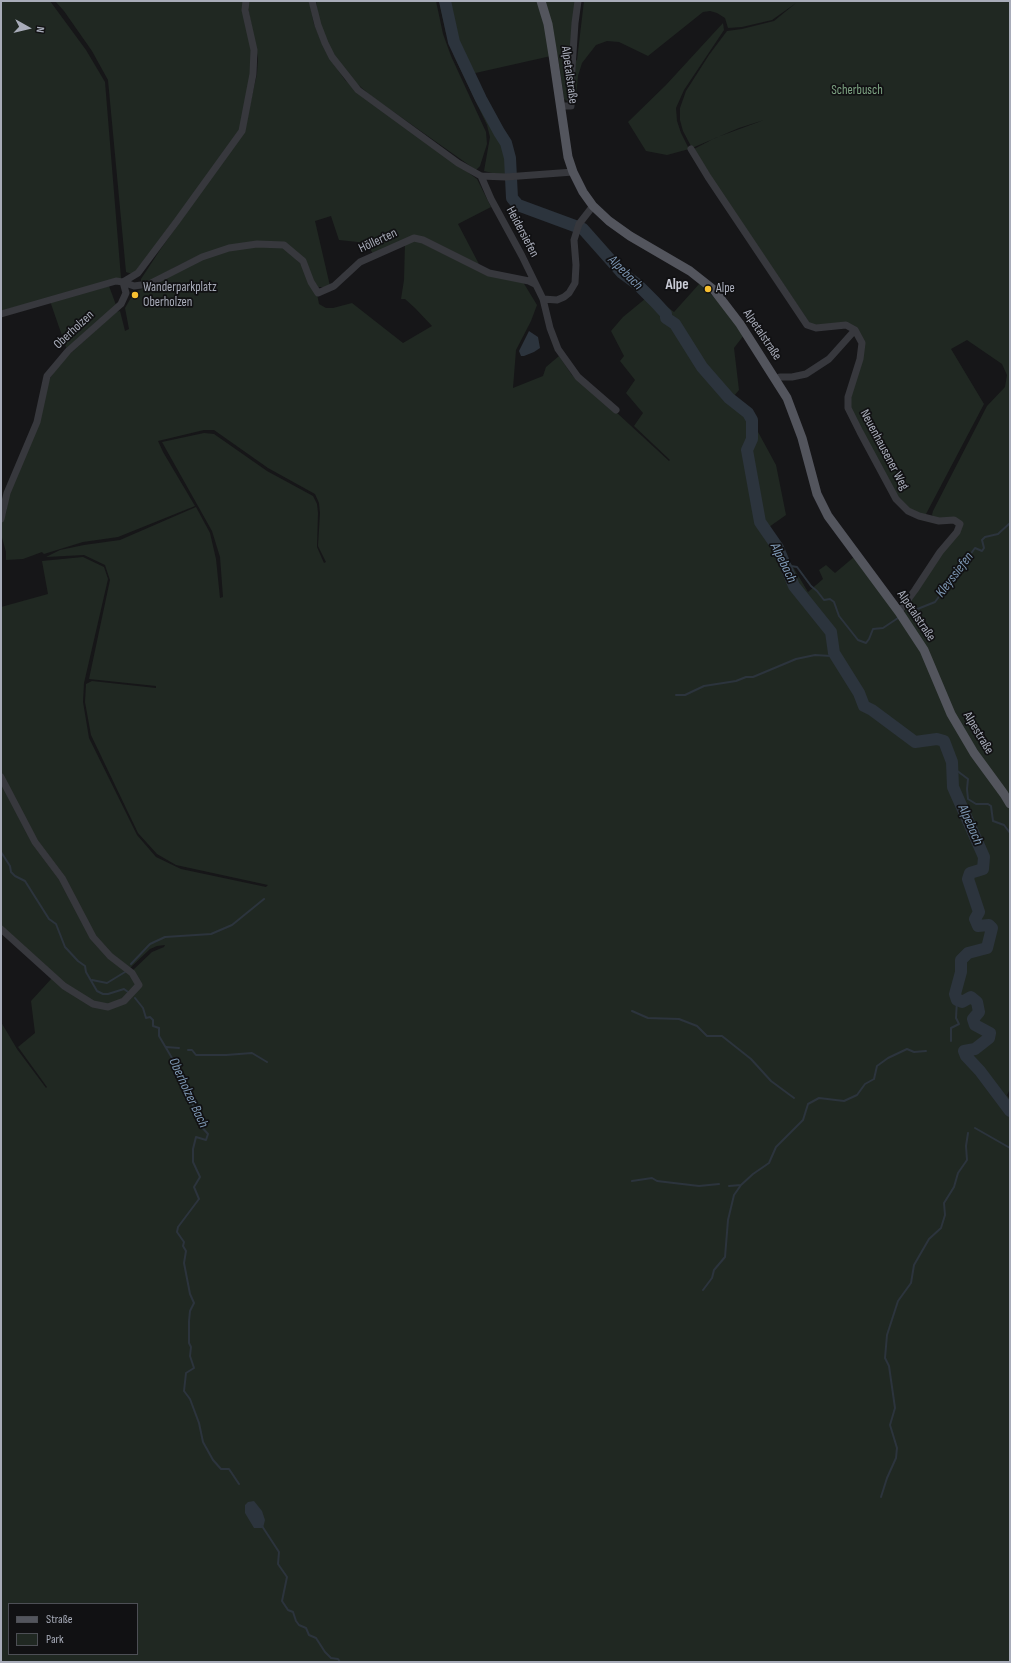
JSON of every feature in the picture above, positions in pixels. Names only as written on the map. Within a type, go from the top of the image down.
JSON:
[{"type":"main road","name":"Alpetalstraße","points":[[541,1],[548,24],[568,157],[573,172],[593,206],[609,221],[630,236],[684,267],[714,290],[740,324],[787,398],[795,418],[817,494],[828,516],[899,612],[930,661],[951,714]]},
{"type":"main road","name":"Alpestraße","points":[[951,714],[974,754],[1010,804]]},
{"type":"street","points":[[123,282],[138,273],[242,131],[254,74],[254,50],[245,10],[246,1]]},
{"type":"street","points":[[312,1],[318,26],[325,43],[336,62],[358,90],[458,163],[481,176],[518,177],[573,172]]},
{"type":"street","points":[[560,106],[571,106],[574,23],[578,1]]},
{"type":"street","points":[[691,149],[708,177],[807,325],[816,328],[846,325],[855,330],[829,359],[806,374],[792,377],[780,377],[776,379]]},
{"type":"street","name":"Heidersiefen","points":[[481,176],[490,199],[543,299],[550,328],[558,349],[578,377],[616,410]]},
{"type":"street","points":[[543,299],[557,300],[564,297],[569,293],[575,283],[576,264],[574,240],[578,228],[593,206]]},
{"type":"street","name":"Höllerten","points":[[123,282],[134,286],[149,284],[202,257],[244,245],[271,244],[284,245],[303,261],[311,282],[318,293],[334,286],[360,262],[414,238],[423,240],[489,274],[529,281],[535,284]]},
{"type":"street","name":"Oberholzen","points":[[1,314],[116,281],[123,282],[126,293],[120,304],[68,351],[47,376],[37,422],[7,493],[1,519]]},
{"type":"street","name":"Neuenhausener Weg","points":[[855,330],[862,343],[860,359],[848,397],[848,408],[885,482],[896,499],[908,511],[927,518],[954,520],[960,524],[957,532],[940,552],[908,601],[899,612]]},
{"type":"street","points":[[1,778],[35,842],[62,878],[93,937],[110,956],[132,974],[139,985],[124,1001],[108,1007],[93,1004],[64,986],[1,929]]},
{"type":"green space","points":[[1,1],[50,1],[86,50],[105,82],[121,278],[1,311]]},
{"type":"green space","points":[[55,1],[244,1],[252,51],[251,74],[240,131],[137,271],[132,274],[126,272],[108,80],[92,51],[64,11]]},
{"type":"green space","points":[[248,1],[309,1],[314,24],[321,41],[329,57],[345,80],[356,90],[477,179],[491,207],[458,224],[481,268],[421,237],[373,254],[367,243],[339,240],[331,216],[315,221],[330,286],[318,287],[285,243],[202,254],[146,283],[141,282],[141,279],[160,250],[244,131],[257,74],[258,58],[248,8]]},
{"type":"green space","points":[[316,1],[436,1],[443,34],[451,56],[486,132],[487,144],[480,166],[476,170],[371,96],[355,82],[336,58],[325,38],[319,21]]},
{"type":"green space","points":[[439,1],[538,1],[551,56],[471,74],[503,140],[514,169],[514,173],[500,175],[484,171],[490,137],[487,125],[454,56],[446,33]]},
{"type":"green space","points":[[544,1],[576,1],[568,101],[564,99],[558,57]]},
{"type":"green space","name":"Scherbusch","points":[[584,1],[1010,1],[1010,800],[953,713],[904,612],[941,554],[958,532],[953,518],[934,518],[932,515],[933,511],[987,406],[1005,387],[1007,375],[1002,364],[967,340],[951,349],[984,404],[926,514],[923,515],[909,509],[898,498],[850,408],[850,398],[862,360],[856,328],[811,325],[722,194],[694,149],[713,139],[692,148],[683,131],[680,120],[680,108],[686,91],[709,55],[727,31],[774,21],[796,3],[772,20],[742,27],[728,28],[725,18],[710,11],[703,12],[648,56],[619,42],[607,41],[596,45],[582,63],[578,76],[576,96],[574,95],[575,61],[577,60]],"holes":[[[764,120],[719,137],[739,128]]]},
{"type":"green space","points":[[723,23],[724,30],[684,90],[676,108],[677,121],[689,149],[667,155],[646,151],[628,122],[666,85]]},
{"type":"green space","points":[[414,239],[488,275],[523,282],[537,305],[531,321],[516,350],[513,388],[543,376],[546,367],[559,356],[572,375],[616,412],[669,461],[670,460],[634,426],[643,413],[626,393],[635,380],[620,361],[624,356],[611,331],[623,317],[651,294],[674,312],[700,283],[722,306],[744,335],[734,348],[739,390],[733,397],[738,400],[751,419],[776,465],[786,515],[769,527],[808,592],[823,579],[819,570],[826,565],[835,573],[854,557],[915,639],[940,694],[1010,810],[1010,1089],[1007,1095],[1010,1100],[1010,1662],[1,1662],[1,1022],[17,1049],[46,1088],[47,1087],[18,1047],[35,1033],[31,1001],[52,978],[61,987],[108,1008],[141,986],[132,971],[152,952],[164,947],[165,945],[150,949],[130,968],[102,946],[36,841],[1,775],[1,607],[48,594],[42,561],[83,557],[104,567],[108,579],[84,683],[83,702],[89,738],[137,835],[156,857],[181,869],[266,887],[268,885],[176,865],[157,854],[138,833],[91,735],[85,702],[86,684],[92,681],[156,688],[156,686],[89,679],[110,580],[105,565],[84,555],[46,557],[60,550],[120,540],[196,507],[210,533],[216,559],[220,598],[223,597],[220,557],[212,531],[162,442],[204,433],[214,434],[267,471],[313,496],[317,504],[318,513],[317,547],[324,563],[326,562],[318,546],[320,513],[319,503],[315,494],[268,468],[214,430],[204,430],[158,441],[195,506],[118,537],[83,542],[44,554],[42,552],[23,559],[6,560],[6,552],[1,534],[1,524],[6,513],[9,495],[48,381],[61,362],[116,312],[120,311],[125,331],[129,329],[125,308],[132,296],[137,291],[150,286],[202,258],[257,244],[284,246],[302,261],[317,294],[319,304],[326,308],[333,308],[352,303],[403,343],[432,326],[405,299],[401,299],[404,280],[405,243]]},
{"type":"green space","points":[[109,286],[116,305],[67,350],[50,301]]},
{"type":"green space","points":[[1,781],[61,878],[85,924],[138,985],[124,1000],[108,1005],[93,1002],[66,985],[1,926]]},
{"type":"shaded area","points":[[529,331],[538,337],[540,348],[534,352],[521,356],[519,351]]},
{"type":"shaded area","points":[[254,1501],[262,1511],[265,1520],[263,1528],[254,1528],[245,1513],[245,1505],[248,1502]]},
{"type":"waterway","name":"Alpebach","points":[[445,1],[454,42],[481,99],[506,143],[510,158],[512,198],[518,205],[583,229],[622,273],[637,284],[666,314],[666,318],[675,324],[702,367],[729,398],[748,413],[752,420],[752,439],[747,450],[760,522],[778,548],[794,586],[831,632],[834,653],[859,693],[864,706],[872,710],[915,742],[937,739],[944,741],[952,762],[953,787],[984,857],[983,869],[970,873],[968,879],[979,912],[975,919],[978,926],[989,925],[992,928],[987,948],[968,953],[961,960],[961,972],[955,994],[957,1000],[962,1002],[971,997],[977,1002],[979,1012],[973,1019],[975,1025],[990,1033],[989,1038],[975,1049],[964,1051],[966,1056],[980,1071],[1010,1111]]},
{"type":"waterway","name":"Kleyssiefen","points":[[910,612],[935,602],[975,548],[982,551],[984,548],[982,540],[985,537],[998,534],[1010,523]]},
{"type":"waterway","name":"Kleyssiefen","points":[[785,565],[797,567],[824,600],[830,599],[834,602],[839,616],[858,640],[866,643],[873,629],[883,628],[898,618]]},
{"type":"waterway","points":[[676,695],[685,695],[704,686],[736,681],[746,677],[753,677],[796,659],[815,655],[831,656],[834,653]]},
{"type":"waterway","points":[[952,767],[968,779],[968,799],[976,804],[988,804],[991,806],[993,821],[1004,825],[1010,833]]},
{"type":"waterway","name":"Oberholzer Bach","points":[[1,852],[10,866],[11,872],[15,876],[25,881],[49,919],[56,924],[65,947],[85,966],[86,972],[97,991],[103,994],[108,994],[124,989],[128,992]]},
{"type":"waterway","points":[[131,964],[150,944],[165,937],[211,934],[232,925],[264,899]]},
{"type":"waterway","points":[[92,980],[107,983],[125,972]]},
{"type":"waterway","name":"Oberholzer Bach","points":[[135,998],[143,1008],[146,1018],[150,1017],[153,1020],[153,1026],[159,1028],[159,1036],[182,1075],[184,1083],[192,1098],[193,1107],[199,1111],[200,1125],[208,1134],[206,1140],[196,1137],[193,1149],[193,1162],[200,1177],[194,1187],[199,1199],[178,1227],[177,1232],[184,1242],[183,1246],[186,1251],[184,1263],[190,1294],[194,1303],[190,1311],[189,1321],[189,1343],[191,1347],[190,1356],[194,1368],[186,1373],[184,1391],[190,1399],[199,1423],[203,1442],[213,1460],[221,1469],[229,1469],[239,1484]]},
{"type":"waterway","points":[[951,1041],[951,1028],[959,1024],[956,1018],[957,1000]]},
{"type":"waterway","points":[[632,1011],[648,1018],[679,1019],[697,1026],[707,1036],[722,1036],[751,1059],[771,1081],[794,1098]]},
{"type":"waterway","points":[[166,1047],[179,1048]]},
{"type":"waterway","points":[[703,1290],[712,1278],[714,1270],[725,1257],[728,1220],[734,1195],[741,1185],[753,1174],[769,1163],[776,1147],[803,1120],[808,1104],[819,1098],[844,1101],[857,1095],[865,1084],[874,1079],[877,1066],[888,1058],[907,1049],[914,1052],[926,1051]]},
{"type":"waterway","points":[[188,1050],[192,1050],[196,1055],[252,1053],[267,1062]]},
{"type":"waterway","points":[[975,1128],[1010,1148]]},
{"type":"waterway","points":[[881,1497],[887,1478],[896,1458],[897,1448],[890,1425],[895,1408],[889,1366],[885,1358],[887,1335],[898,1301],[911,1283],[914,1265],[929,1239],[941,1228],[945,1215],[944,1203],[954,1187],[958,1173],[967,1160],[966,1146],[968,1133]]},
{"type":"waterway","points":[[632,1181],[652,1178],[657,1181],[699,1186],[719,1184]]},
{"type":"waterway","points":[[729,1186],[741,1185]]},
{"type":"waterway","name":"Oberholzer Bach","points":[[262,1526],[279,1552],[278,1564],[287,1577],[282,1601],[288,1610],[293,1612],[299,1625],[306,1628],[309,1635],[316,1638],[331,1658],[338,1659],[340,1662]]},
{"type":"place","name":"Alpe","points":[[708,289]]},
{"type":"place","name":"Wanderparkplatz Oberholzen","points":[[135,295]]},
{"type":"district","name":"Alpe","points":[[677,285]]}]
